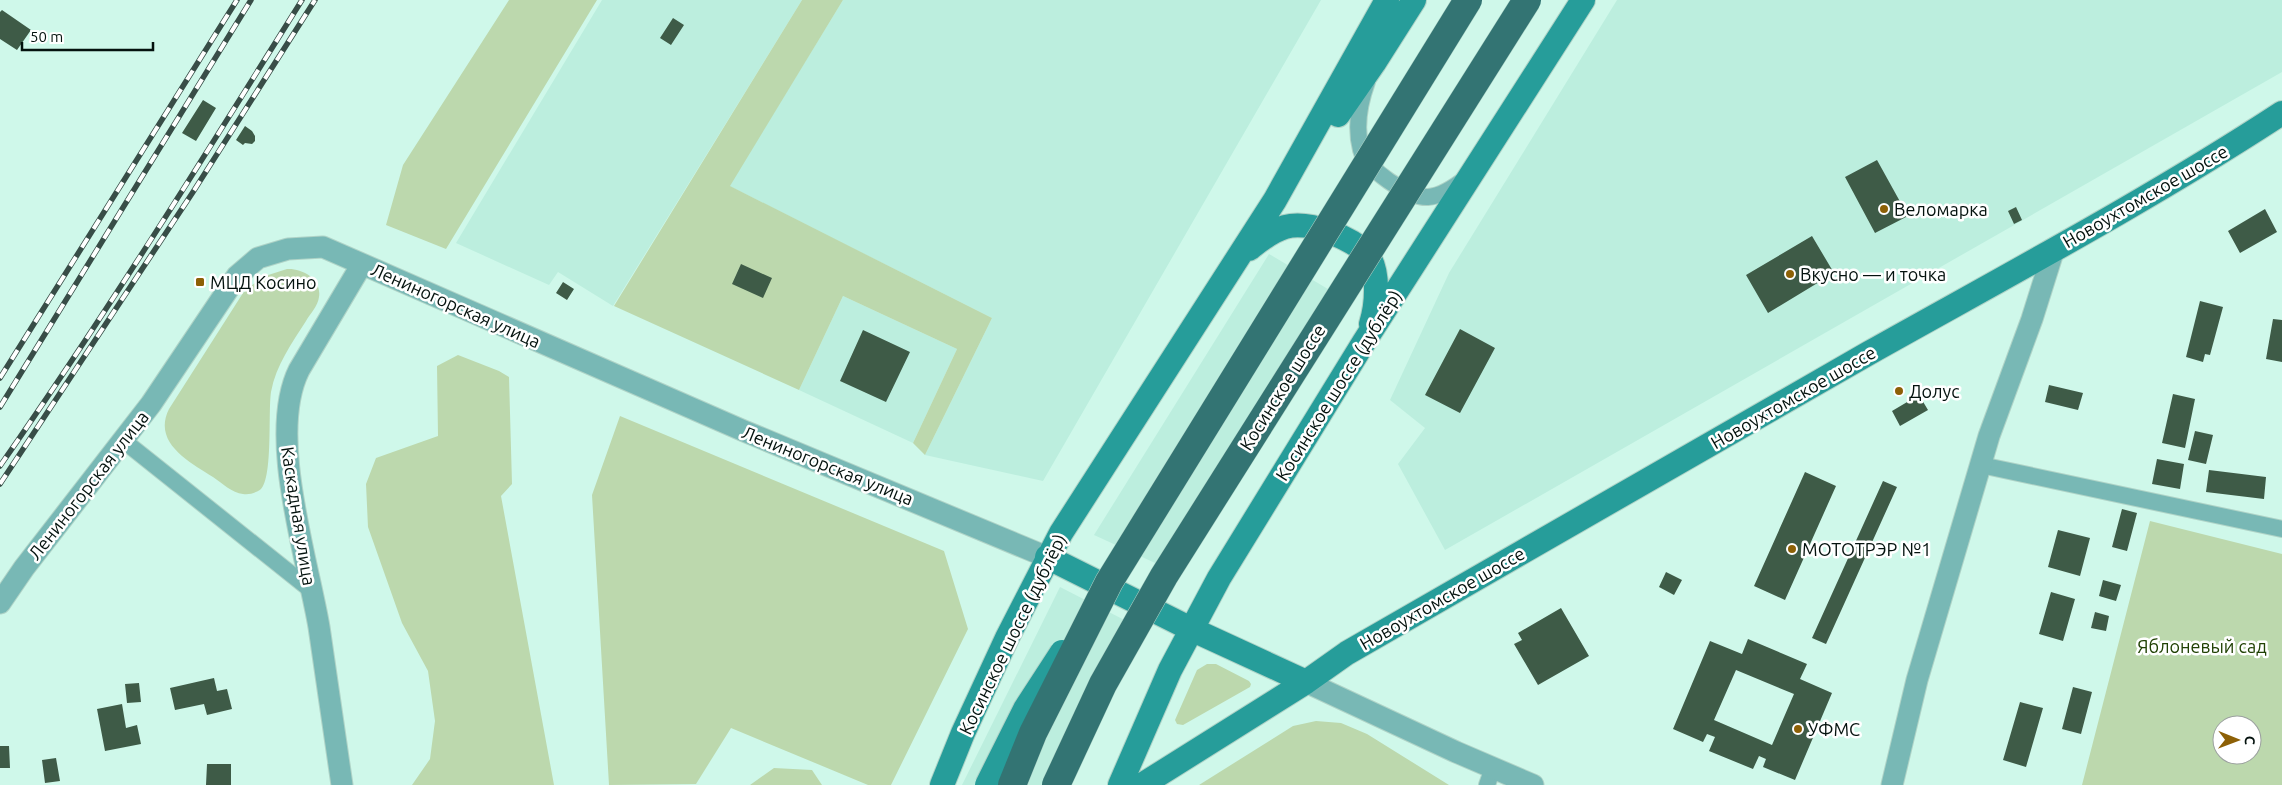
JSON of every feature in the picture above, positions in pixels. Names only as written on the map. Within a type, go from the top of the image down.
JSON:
[{"type":"highway","points":[[1012,785],[1033,733],[1108,582],[1468,0]]},
{"type":"highway","name":"Косинское шоссе","points":[[1056,785],[1103,684],[1164,576],[1527,0]]},
{"type":"main road","name":"Косинское шоссе (дублёр)","points":[[947,778],[1007,638],[1047,557],[1089,486],[1276,200],[1387,0]]},
{"type":"main road","points":[[1276,200],[1374,63],[1414,0]]},
{"type":"main road","name":"Косинское шоссе (дублёр)","points":[[1120,785],[1170,670],[1219,578],[1364,342],[1476,170],[1583,0]]},
{"type":"main road","name":"Новоухтомское шоссе","points":[[1142,785],[1306,682],[1364,643],[1758,416],[2202,164],[2282,114]]},
{"type":"main road","points":[[1240,257],[1262,238],[1285,227],[1315,226],[1347,238],[1367,254],[1374,274],[1377,299],[1364,342]]},
{"type":"main road","points":[[1047,557],[1191,629],[1306,682]]},
{"type":"main road","points":[[987,785],[1025,709],[1108,582]]},
{"type":"street","points":[[1374,63],[1362,98],[1357,124],[1361,152],[1384,179],[1402,190],[1428,197],[1452,189],[1476,170]]},
{"type":"street","name":"Лениногорская улица","points":[[0,603],[72,505],[124,441],[231,284],[258,258],[288,249],[323,247],[744,431],[1047,557]]},
{"type":"street","points":[[1892,785],[1917,680],[1981,466],[2054,249]]},
{"type":"street","name":"Каскадная улица","points":[[342,785],[289,464],[286,428],[289,396],[299,370],[362,264]]},
{"type":"street","points":[[124,441],[311,590]]},
{"type":"street","points":[[1981,466],[2282,529]]},
{"type":"street","points":[[1306,682],[1490,777],[1533,785]]},
{"type":"shaded area","points":[[602,0],[802,0],[613,306],[558,272],[549,285],[456,243]]},
{"type":"shaded area","points":[[843,0],[1321,0],[1043,481],[925,455],[992,318],[729,186]]},
{"type":"shaded area","points":[[1617,0],[2282,0],[2282,72],[1445,550],[1398,464],[1425,428],[1390,400],[1449,273]]},
{"type":"shaded area","points":[[1269,254],[1348,301],[1177,573],[1094,535]]},
{"type":"shaded area","points":[[843,296],[957,349],[913,443],[799,390]]},
{"type":"shaded area","points":[[1060,587],[1142,629],[1068,785],[962,785]]},
{"type":"green space","points":[[509,0],[597,0],[446,249],[386,225],[403,165]]},
{"type":"green space","points":[[802,0],[843,0],[730,186],[992,318],[925,455],[913,443],[957,349],[843,296],[799,390],[614,306]]},
{"type":"green space","points":[[287,269],[299,270],[310,276],[317,285],[319,297],[316,307],[285,355],[273,382],[270,401],[269,458],[265,482],[261,489],[255,493],[239,493],[184,458],[169,442],[165,432],[165,421],[169,409],[243,293],[262,277]]},
{"type":"green space","points":[[458,355],[499,371],[509,377],[512,484],[501,496],[554,785],[412,785],[430,759],[435,721],[428,671],[402,623],[368,527],[366,484],[376,458],[438,436],[437,366]]},
{"type":"green space","points":[[620,416],[944,551],[968,629],[891,785],[868,785],[731,728],[696,784],[609,785],[592,495]]},
{"type":"green space","name":"Яблоневый сад","points":[[2150,521],[2282,554],[2282,785],[2082,785]]},
{"type":"green space","points":[[1207,664],[1216,664],[1249,681],[1250,687],[1183,725],[1177,724],[1175,720],[1197,670]]},
{"type":"green space","points":[[1316,721],[1341,723],[1367,734],[1449,785],[1199,785],[1293,726]]},
{"type":"green space","points":[[774,768],[812,770],[822,785],[750,785]]},
{"type":"building","points":[[2,10],[31,30],[17,50],[0,39],[0,12]]},
{"type":"building","points":[[673,18],[684,25],[671,45],[660,38]]},
{"type":"building","points":[[203,100],[216,108],[196,141],[182,133]]},
{"type":"building","points":[[245,126],[255,136],[255,141],[252,144],[245,143],[243,145],[236,140]]},
{"type":"building","points":[[1877,160],[1908,216],[1875,233],[1845,177]]},
{"type":"building","points":[[2016,207],[2022,220],[2014,224],[2008,211]]},
{"type":"building","points":[[2265,209],[2277,232],[2240,253],[2228,231]]},
{"type":"building","name":"Вкусно — и точка","points":[[1812,236],[1834,273],[1768,313],[1746,275]]},
{"type":"building","points":[[741,264],[772,278],[763,298],[732,284]]},
{"type":"building","points":[[563,282],[574,289],[567,300],[556,293]]},
{"type":"building","points":[[2200,301],[2223,307],[2210,355],[2205,354],[2203,362],[2186,357]]},
{"type":"building","points":[[2273,319],[2282,320],[2282,362],[2266,359]]},
{"type":"building","points":[[1460,329],[1495,348],[1460,413],[1425,395]]},
{"type":"building","points":[[863,330],[910,352],[886,402],[840,381]]},
{"type":"building","points":[[2049,385],[2083,393],[2078,410],[2045,402]]},
{"type":"building","points":[[2173,394],[2195,399],[2185,448],[2162,443]]},
{"type":"building","points":[[1919,395],[1928,410],[1900,426],[1892,411]]},
{"type":"building","points":[[2195,431],[2213,435],[2206,464],[2188,460]]},
{"type":"building","points":[[2157,459],[2184,464],[2180,489],[2152,484]]},
{"type":"building","points":[[2209,470],[2266,477],[2264,499],[2206,492]]},
{"type":"building","points":[[1805,472],[1836,486],[1785,600],[1754,586]]},
{"type":"building","points":[[1883,481],[1897,487],[1826,644],[1812,638]]},
{"type":"building","points":[[2122,509],[2137,513],[2127,551],[2112,547]]},
{"type":"building","points":[[2058,530],[2090,538],[2080,576],[2048,567]]},
{"type":"building","points":[[1666,572],[1682,580],[1674,595],[1659,587]]},
{"type":"building","points":[[2103,580],[2121,585],[2116,601],[2099,596]]},
{"type":"building","points":[[2051,592],[2075,599],[2063,641],[2039,634]]},
{"type":"building","points":[[1561,608],[1589,656],[1538,685],[1514,644],[1522,640],[1518,633]]},
{"type":"building","points":[[2095,612],[2109,616],[2106,631],[2091,628]]},
{"type":"building","points":[[1748,639],[1807,664],[1800,679],[1832,693],[1795,780],[1763,767],[1766,759],[1759,756],[1753,769],[1709,751],[1715,737],[1707,734],[1703,742],[1673,729],[1710,641],[1742,654]],"holes":[[[1736,670],[1794,694],[1772,745],[1714,720]]]},
{"type":"building","points":[[214,678],[217,691],[227,689],[232,709],[207,715],[204,704],[175,710],[170,688]]},
{"type":"building","points":[[139,683],[141,702],[127,703],[125,684]]},
{"type":"building","points":[[2073,687],[2092,692],[2081,734],[2062,729]]},
{"type":"building","points":[[2020,702],[2043,708],[2026,767],[2003,760]]},
{"type":"building","points":[[122,704],[126,728],[137,725],[141,744],[105,751],[97,709]]},
{"type":"building","points":[[0,746],[9,746],[10,768],[0,768]]},
{"type":"building","points":[[56,758],[60,781],[45,783],[42,760]]},
{"type":"building","points":[[207,764],[231,764],[231,785],[206,785]]},
{"type":"railway","points":[[0,378],[237,0]]},
{"type":"railway","points":[[0,407],[251,0]]},
{"type":"railway","points":[[0,466],[116,293],[302,0]]},
{"type":"railway","points":[[0,484],[193,192],[315,0]]},
{"type":"place","name":"Веломарка","points":[[1884,209]]},
{"type":"place","name":"Вкусно — и точка","points":[[1790,274]]},
{"type":"place","name":"МЦД Косино","points":[[200,282]]},
{"type":"place","name":"Долус","points":[[1899,391]]},
{"type":"place","name":"МОТОТРЭР №1","points":[[1792,549]]},
{"type":"place","name":"УФМС","points":[[1798,729]]}]
